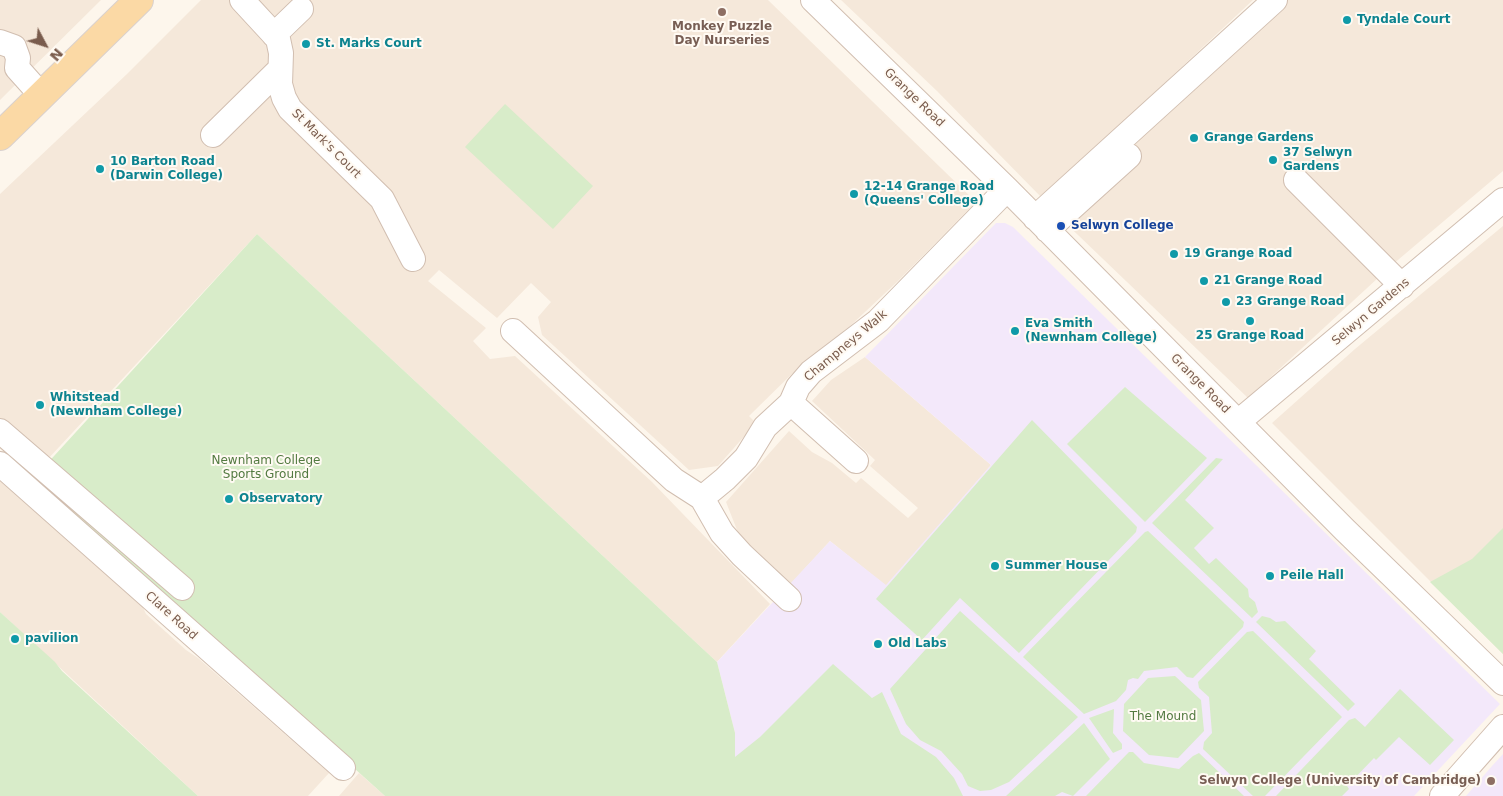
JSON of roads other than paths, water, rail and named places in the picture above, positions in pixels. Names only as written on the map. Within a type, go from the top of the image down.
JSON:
[{"type":"main road","points":[[0,136],[139,0]]},
{"type":"street","name":"St Mark's Court","points":[[242,0],[274,35],[281,53],[280,84],[290,109],[382,199],[413,259]]},
{"type":"street","name":"Grange Road","points":[[813,0],[1007,189],[1238,422],[1503,683]]},
{"type":"street","points":[[1041,224],[1275,0]]},
{"type":"street","points":[[274,35],[301,9]]},
{"type":"street","points":[[0,42],[14,47],[18,58],[9,65],[42,96]]},
{"type":"street","points":[[1041,224],[1254,42]]},
{"type":"street","points":[[213,135],[280,69]]},
{"type":"street","points":[[1296,180],[1402,286]]},
{"type":"street","name":"Champneys Walk","points":[[702,498],[726,479],[746,458],[765,427],[791,403],[798,387],[811,372],[878,321],[1007,189]]},
{"type":"street","name":"Selwyn Gardens","points":[[1238,422],[1503,200]]},
{"type":"street","points":[[513,331],[674,480],[702,498],[722,533],[788,599]]},
{"type":"street","points":[[791,403],[856,461]]},
{"type":"street","points":[[0,431],[182,588]]},
{"type":"street","name":"Clare Road","points":[[0,464],[343,768]]},
{"type":"street","points":[[1442,796],[1503,727]]},
{"type":"place","name":"Monkey Puzzle Day Nurseries","points":[[722,12]]},
{"type":"place","name":"Tyndale Court","points":[[1347,20]]},
{"type":"place","name":"St. Marks Court","points":[[306,44]]},
{"type":"place","name":"Grange Gardens","points":[[1194,138]]},
{"type":"place","name":"37 Selwyn Gardens","points":[[1273,160]]},
{"type":"place","name":"10 Barton Road (Darwin College)","points":[[100,169]]},
{"type":"place","name":"12-14 Grange Road (Queens' College)","points":[[854,194]]},
{"type":"place","name":"Selwyn College","points":[[1061,226]]},
{"type":"place","name":"19 Grange Road","points":[[1174,254]]},
{"type":"place","name":"21 Grange Road","points":[[1204,281]]},
{"type":"place","name":"23 Grange Road","points":[[1226,302]]},
{"type":"place","name":"25 Grange Road","points":[[1250,321]]},
{"type":"place","name":"Eva Smith (Newnham College)","points":[[1015,331]]},
{"type":"place","name":"Whitstead (Newnham College)","points":[[40,405]]},
{"type":"place","name":"Observatory","points":[[229,499]]},
{"type":"place","name":"Summer House","points":[[995,566]]},
{"type":"place","name":"Peile Hall","points":[[1270,576]]},
{"type":"place","name":"pavilion","points":[[15,639]]},
{"type":"place","name":"Old Labs","points":[[878,644]]},
{"type":"place","name":"Selwyn College (University of Cambridge)","points":[[1491,781]]},
{"type":"park label","name":"Newnham College Sports Ground","points":[[266,468]]},
{"type":"park label","name":"The Mound","points":[[1163,717]]}]
